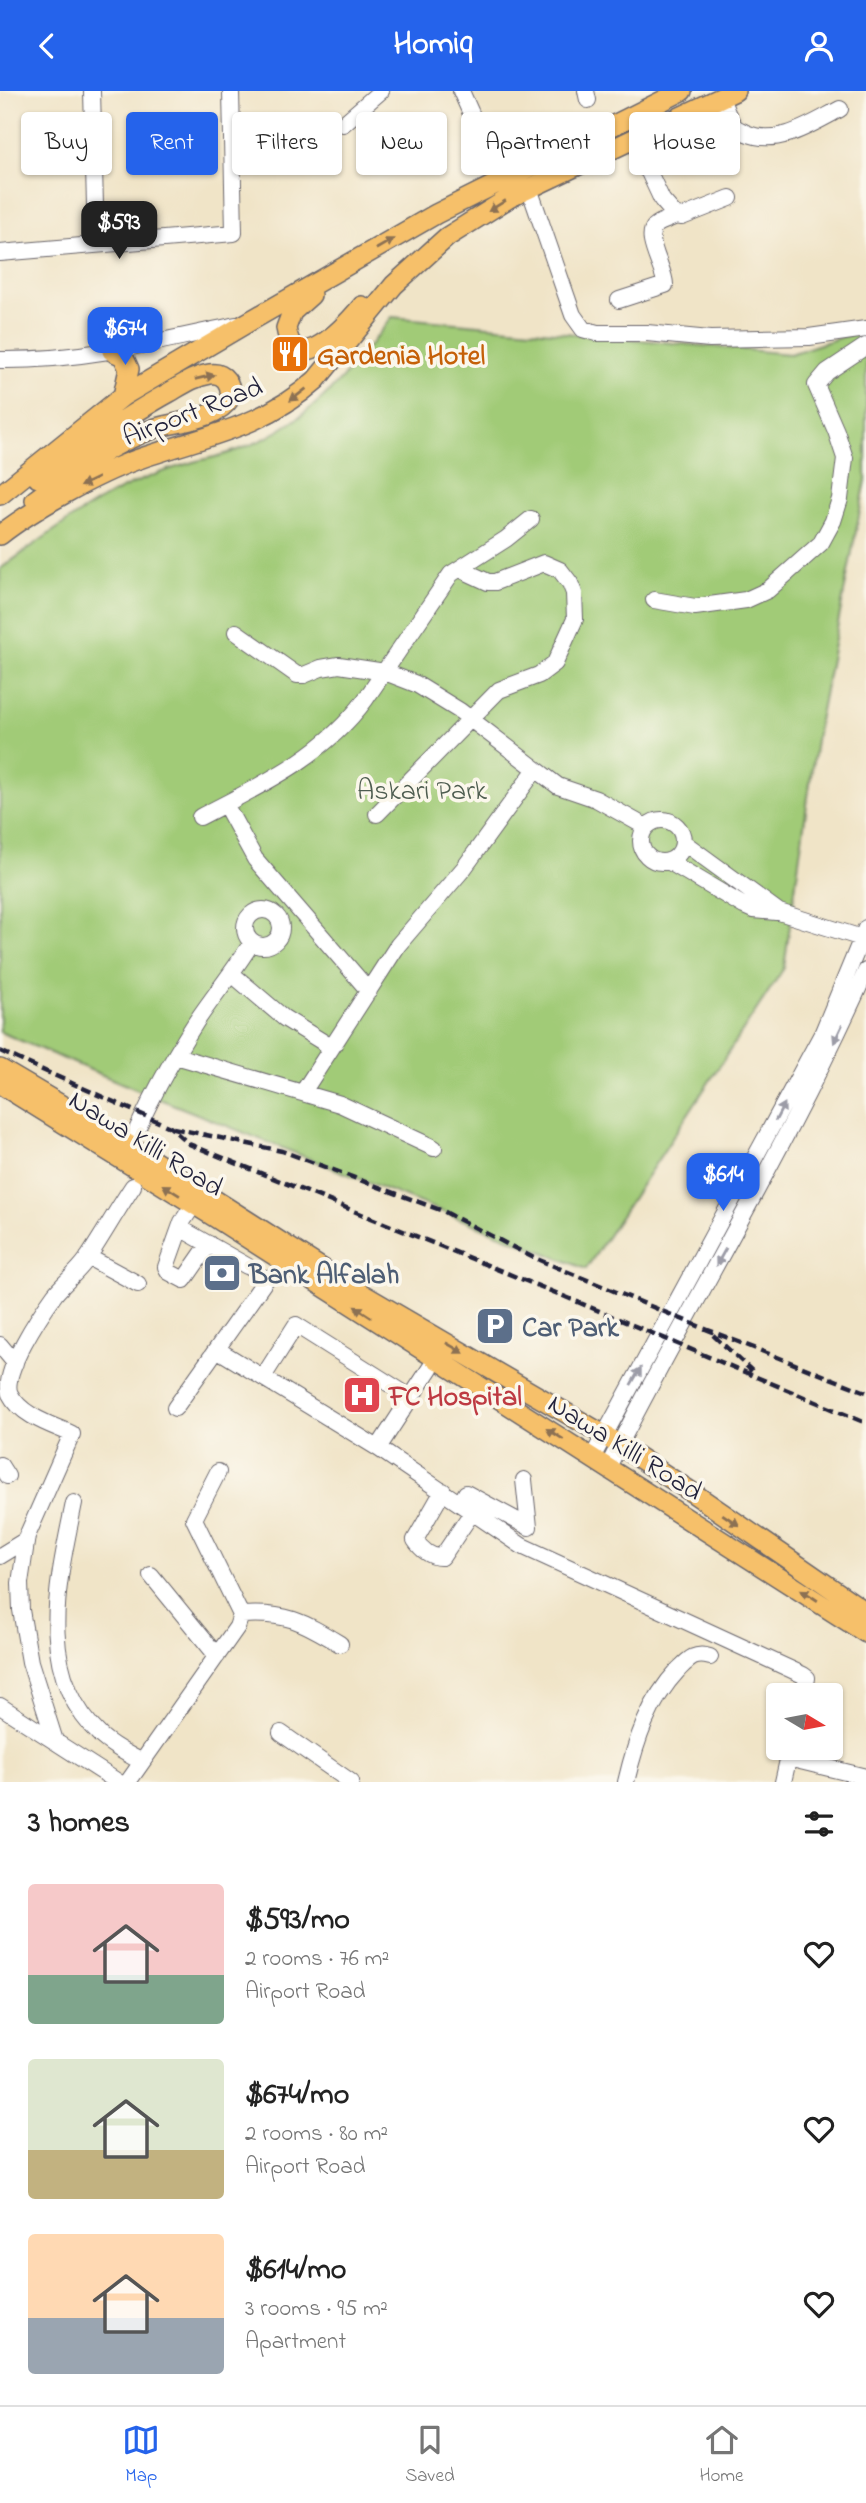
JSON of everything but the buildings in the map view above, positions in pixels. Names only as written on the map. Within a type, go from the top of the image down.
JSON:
[{"type":"main road","name":"Airport Road","points":[[0,496],[123,396],[436,214],[682,91]]},
{"type":"main road","name":"Airport Road","points":[[690,112],[728,95]]},
{"type":"main road","name":"Airport Road","points":[[2,533],[65,494],[135,461],[248,424],[270,414],[302,393],[316,380],[394,285],[447,237],[509,198],[629,140]]},
{"type":"main road","points":[[342,268],[334,278],[303,301],[288,320],[288,337],[296,347],[309,350],[326,342],[392,275],[412,268]]},
{"type":"main road","points":[[112,351],[123,356],[129,369],[123,396]]},
{"type":"main road","points":[[0,496],[30,484],[128,417],[194,379],[216,374],[229,383],[230,398],[222,407],[206,415],[147,432],[87,461],[34,500],[2,533]]},
{"type":"main road","name":"Nawa Killi Road","points":[[0,1069],[130,1146],[362,1294],[611,1440],[866,1612]]},
{"type":"main road","name":"Nawa Killi Road","points":[[0,1084],[866,1633]]},
{"type":"street","points":[[92,91],[96,244]]},
{"type":"street","points":[[0,253],[234,233],[231,91]]},
{"type":"street","points":[[343,124],[381,91]]},
{"type":"street","points":[[461,91],[501,181]]},
{"type":"street","points":[[728,95],[737,129],[759,138],[773,139],[810,125],[839,109]]},
{"type":"street","points":[[649,175],[662,199],[676,216]]},
{"type":"street","points":[[529,188],[573,316],[583,330],[710,339],[809,337],[866,329]]},
{"type":"street","points":[[620,300],[665,285],[652,242],[652,232],[656,225],[730,198]]},
{"type":"street","points":[[0,360],[42,361],[112,351],[245,324]]},
{"type":"street","points":[[654,600],[695,607],[746,600],[768,590],[821,543],[833,521],[840,499],[845,458],[816,385],[827,372],[866,346]]},
{"type":"street","points":[[200,817],[290,770],[326,743],[352,719],[444,582],[531,519]]},
{"type":"street","points":[[377,814],[499,690],[540,675],[555,663],[575,619],[574,593],[570,583],[560,571],[548,563],[525,569],[495,582],[488,582],[460,569]]},
{"type":"street","points":[[236,632],[297,674],[304,675],[339,665],[385,671],[428,690],[558,786],[597,799],[646,827]]},
{"type":"street","points":[[303,1092],[398,945],[464,867],[536,769]]},
{"type":"street","points":[[225,804],[255,859],[369,991]]},
{"type":"street","points":[[658,820],[667,820],[676,825],[683,842],[681,851],[674,859],[656,862],[647,857],[640,840],[646,827],[658,820]]},
{"type":"street","points":[[683,842],[779,912]]},
{"type":"street","points":[[600,1462],[822,1032],[864,933],[779,912],[753,910],[668,861]]},
{"type":"street","points":[[130,1146],[152,1096],[197,1021],[252,942]]},
{"type":"street","points":[[611,1440],[775,1157],[836,1040],[866,971]]},
{"type":"street","points":[[232,974],[284,1018],[331,1047]]},
{"type":"street","points":[[176,1056],[303,1092],[371,1116],[434,1147]]},
{"type":"street","points":[[55,1741],[30,1662],[21,1610],[20,1583],[26,1540],[72,1434],[21,1408],[11,1395],[8,1385],[15,1363],[53,1296],[88,1257],[133,1186]]},
{"type":"street","points":[[194,1205],[180,1228],[166,1268],[184,1280],[209,1244]]},
{"type":"street","points":[[180,1228],[247,1266]]},
{"type":"street","points":[[88,1257],[138,1284]]},
{"type":"street","points":[[174,1408],[267,1278]]},
{"type":"street","points":[[263,1377],[296,1325],[410,1397]]},
{"type":"street","points":[[0,1345],[15,1363]]},
{"type":"street","points":[[218,1350],[377,1448],[522,1546],[803,1675],[807,1678],[806,1683]]},
{"type":"street","points":[[377,1448],[436,1359]]},
{"type":"street","points":[[128,1782],[237,1627],[241,1615],[194,1519],[218,1472]]},
{"type":"street","points":[[443,1491],[415,1540],[421,1548],[436,1557],[442,1557],[467,1507],[466,1493],[529,1527],[524,1480]]},
{"type":"street","points":[[74,1503],[55,1604],[57,1644],[64,1676],[71,1694],[87,1720],[111,1744],[142,1762]]},
{"type":"street","points":[[0,1556],[26,1540]]},
{"type":"street","points":[[151,1575],[217,1656]]},
{"type":"street","points":[[241,1615],[285,1616],[313,1627],[340,1644]]},
{"type":"street","points":[[626,1782],[650,1708],[665,1684],[691,1656],[701,1654],[710,1657]]},
{"type":"street","points":[[0,1706],[118,1782]]},
{"type":"street","points":[[281,1733],[351,1782]]},
{"type":"street","points":[[782,1782],[788,1761]]},
{"type":"street","points":[[815,1761],[866,1777]]},
{"type":"green space","name":"Askari Park","points":[[392,317],[790,354],[866,329],[866,480],[818,726],[784,968],[586,1269],[157,1098],[0,1032],[0,569],[75,516],[122,489],[179,467],[232,452],[281,429],[303,414],[341,379]]},
{"type":"railway","points":[[0,1051],[170,1127],[189,1144],[866,1423]]},
{"type":"railway","points":[[173,1128],[282,1151],[443,1211],[532,1257],[866,1392]]},
{"type":"railway","points":[[713,1335],[752,1371]]},
{"type":"place","name":"Gardenia Hotel","points":[[290,354]]},
{"type":"place","name":"Bank Alfalah","points":[[222,1273]]},
{"type":"place","name":"Car Park","points":[[495,1326]]},
{"type":"place","name":"FC Hospital","points":[[362,1395]]}]
